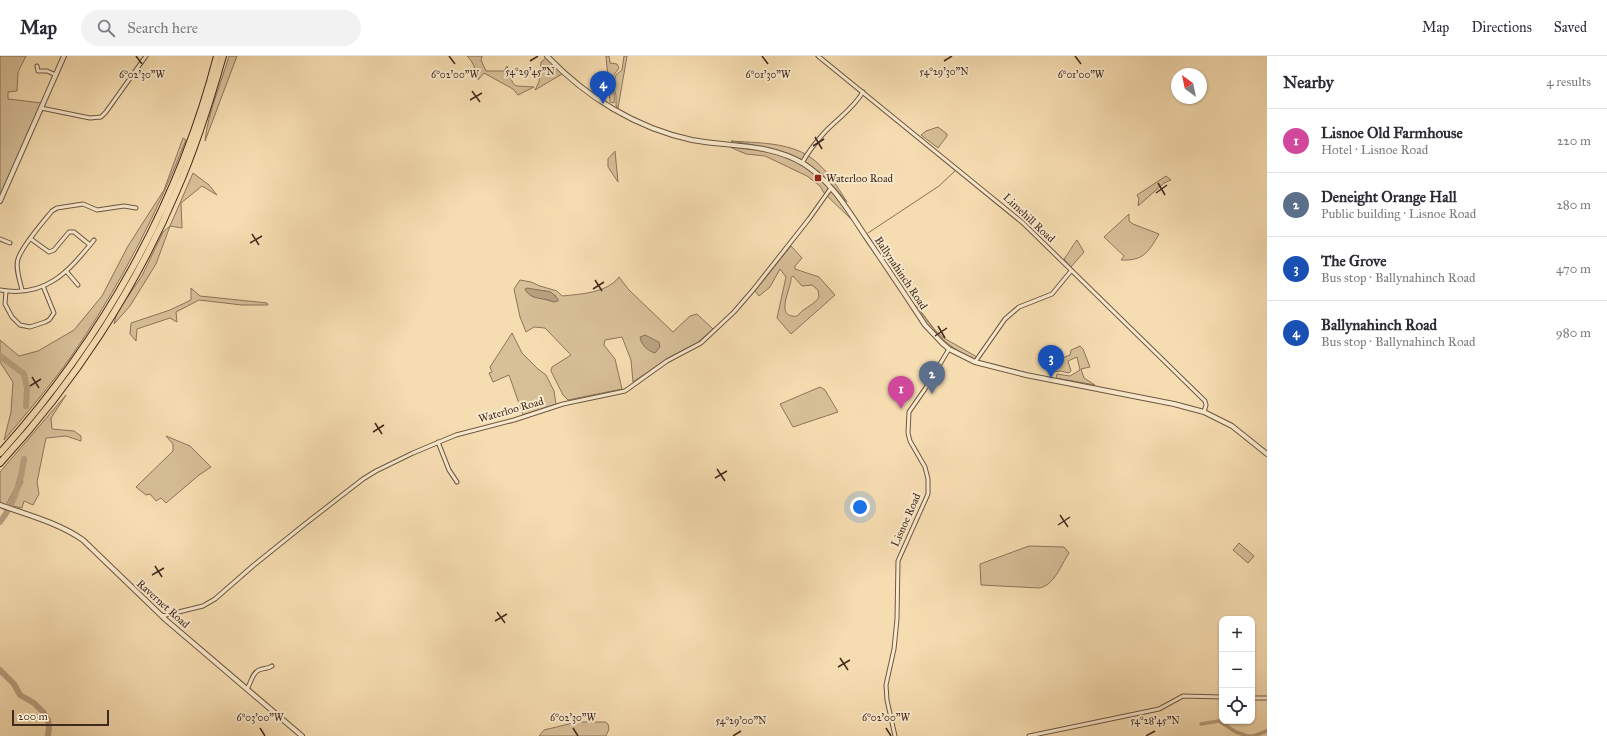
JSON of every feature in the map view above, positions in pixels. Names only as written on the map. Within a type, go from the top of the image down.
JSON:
[{"type":"highway","points":[[0,453],[41,405],[77,358],[108,310],[136,261],[177,177],[205,98],[217,56]]},
{"type":"highway","points":[[0,463],[32,428],[72,375],[111,317],[147,254],[174,197],[190,158],[223,56]]},
{"type":"street","points":[[0,201],[64,56]]},
{"type":"street","points":[[41,108],[90,118],[101,117],[146,56]]},
{"type":"street","name":"Ballynahinch Road","points":[[547,56],[591,95],[611,108],[640,123],[670,134],[693,140],[774,151],[802,163],[821,177],[831,188],[855,220],[925,325],[949,349],[975,362],[1026,375],[1174,404],[1204,412],[1232,426],[1267,454]]},
{"type":"street","name":"Limehill Road","points":[[818,56],[1012,214],[1205,401],[1206,405],[1204,412]]},
{"type":"street","points":[[37,66],[38,77]]},
{"type":"street","points":[[38,71],[47,71],[56,75]]},
{"type":"street","points":[[802,163],[824,133],[854,106],[863,92]]},
{"type":"street","name":"Waterloo Road","points":[[162,616],[203,606],[208,603],[363,479],[413,453],[456,435],[514,420],[563,404],[625,391],[667,361],[701,343],[734,312],[753,290],[809,219],[831,188]]},
{"type":"street","points":[[22,290],[17,260],[52,211],[57,208],[83,204],[97,210],[124,206],[136,208]]},
{"type":"street","points":[[31,239],[49,252],[54,250],[69,232],[74,232],[90,245]]},
{"type":"street","points":[[0,239],[10,243]]},
{"type":"street","points":[[0,290],[22,290],[43,286],[57,279],[67,272],[94,240]]},
{"type":"street","points":[[975,362],[1005,319],[1019,307],[1053,293],[1071,271]]},
{"type":"street","points":[[67,272],[78,285]]},
{"type":"street","points":[[6,291],[5,304],[12,317],[20,325],[30,327],[49,320],[54,313],[43,286]]},
{"type":"street","name":"Lisnoe Road","points":[[895,736],[887,700],[886,685],[894,649],[898,619],[898,561],[928,494],[928,479],[925,467],[910,441],[908,433],[909,412],[949,349]]},
{"type":"street","points":[[438,442],[449,470],[457,482]]},
{"type":"street","name":"Ravernet Road","points":[[2,506],[41,519],[75,535],[162,616],[302,736]]},
{"type":"street","points":[[247,689],[255,673],[260,670],[268,669],[272,666]]},
{"type":"street","points":[[1029,736],[1159,709],[1183,696],[1219,697]]},
{"type":"street","points":[[1255,698],[1267,698]]},
{"type":"shaded area","points":[[0,56],[26,56],[18,72],[17,91],[8,92],[8,99],[42,103],[0,197]]},
{"type":"shaded area","points":[[229,56],[237,56],[205,141],[212,109]]},
{"type":"shaded area","points":[[467,56],[482,56],[481,60],[486,71],[504,71],[507,66],[514,85],[534,87],[518,95],[513,89],[484,73],[478,80],[478,74]]},
{"type":"shaded area","points":[[606,56],[609,56],[610,63],[617,64],[619,68],[614,75],[611,84],[614,93],[614,103],[610,102]]},
{"type":"shaded area","points":[[624,56],[627,56],[618,108],[616,106],[616,95],[613,85],[616,75],[622,70]]},
{"type":"shaded area","points":[[546,58],[562,74],[535,90],[539,82],[541,62]]},
{"type":"shaded area","points":[[938,127],[947,134],[947,136],[938,148],[921,135],[926,131]]},
{"type":"shaded area","points":[[183,138],[186,140],[152,219],[111,294],[63,368],[4,440],[11,412],[13,382],[0,362],[0,340],[19,356],[38,351],[74,330],[102,296],[128,246],[164,190]]},
{"type":"shaded area","points":[[731,141],[772,144],[792,148],[801,152],[816,161],[826,172],[847,202],[820,173],[810,165],[792,155],[772,149]]},
{"type":"shaded area","points":[[730,147],[752,149],[771,153],[788,158],[802,166],[816,176],[828,188],[853,221],[824,193],[820,186],[807,176],[765,156],[746,154]]},
{"type":"shaded area","points":[[615,151],[618,182],[608,167],[608,159]]},
{"type":"shaded area","points":[[193,173],[209,185],[217,195],[202,186],[181,203],[182,228],[170,226]]},
{"type":"shaded area","points":[[1166,176],[1171,180],[1164,183],[1138,206],[1139,199],[1137,195]]},
{"type":"shaded area","points":[[1129,214],[1129,221],[1133,224],[1159,234],[1148,251],[1140,257],[1121,260],[1124,256],[1104,237]]},
{"type":"shaded area","points":[[170,226],[156,264],[130,306],[114,324],[117,312],[142,276],[163,232]]},
{"type":"shaded area","points":[[1077,240],[1084,252],[1071,267],[1064,259]]},
{"type":"shaded area","points":[[791,246],[802,258],[795,266],[795,269],[819,277],[835,295],[791,334],[777,318],[786,277],[780,269],[770,287],[759,296],[755,291]],"holes":[[[793,276],[802,286],[812,285],[818,290],[819,297],[798,316],[787,314],[785,305],[791,278]]]},
{"type":"shaded area","points":[[619,277],[629,290],[673,332],[690,316],[697,314],[713,329],[697,343],[670,357],[633,382],[631,360],[622,337],[605,340],[604,345],[615,359],[622,389],[568,400],[563,395],[551,371],[552,367],[571,355],[545,328],[534,327],[526,332],[520,317],[514,289],[520,280],[531,282],[557,291],[562,296],[601,290]],"holes":[[[525,289],[546,291],[556,296],[554,302],[530,295]]]},
{"type":"shaded area","points":[[191,288],[200,296],[267,303],[268,305],[242,305],[199,300],[176,312],[177,322],[170,318],[137,329],[136,341],[130,334],[131,323],[170,310],[191,300]]},
{"type":"shaded area","points":[[527,288],[551,292],[558,299],[558,301],[554,302],[534,297],[527,293],[525,289]]},
{"type":"shaded area","points":[[916,305],[935,330],[944,338],[977,357],[974,359],[947,343],[928,323]]},
{"type":"shaded area","points":[[512,333],[522,353],[546,375],[554,391],[556,404],[523,415],[509,375],[493,382],[489,373],[492,372],[490,367]]},
{"type":"shaded area","points":[[645,335],[659,342],[660,347],[655,353],[643,345],[640,337]]},
{"type":"shaded area","points":[[1080,346],[1083,349],[1090,367],[1081,369],[1084,378],[1095,385],[1056,378],[1057,374],[1070,376],[1080,370],[1077,357],[1068,361],[1071,371],[1069,373],[1060,371],[1053,372],[1050,364],[1052,362],[1070,355],[1071,350]]},
{"type":"shaded area","points":[[820,387],[825,390],[838,412],[793,427],[780,404]]},
{"type":"shaded area","points":[[66,395],[51,418],[52,429],[74,431],[81,436],[81,441],[66,436],[46,438],[37,482],[39,494],[33,505],[24,501],[22,508],[12,506],[23,481],[19,481],[6,505],[0,502],[0,472]]},
{"type":"shaded area","points":[[166,436],[190,446],[211,467],[199,475],[166,503],[161,498],[156,501],[150,494],[146,495],[136,487],[173,451],[173,444]]},
{"type":"shaded area","points":[[1239,543],[1254,556],[1248,563],[1233,550]]},
{"type":"shaded area","points":[[1029,546],[1064,547],[1069,553],[1057,574],[1049,583],[1039,588],[981,585],[980,564]]},
{"type":"shaded area","points":[[577,722],[605,722],[608,724],[609,729],[606,736],[539,736],[544,730]]},
{"type":"waterway","points":[[868,233],[939,186],[956,170]]},
{"type":"waterway","points":[[0,356],[24,374],[27,388],[26,406]]},
{"type":"waterway","points":[[0,522],[13,500],[21,476],[24,459]]},
{"type":"waterway","points":[[0,670],[14,684],[20,695],[34,703],[43,712],[48,720],[48,736]]},
{"type":"waterway","points":[[1201,724],[1219,721],[1236,732],[1247,736]]},
{"type":"waterway","points":[[1248,736],[1254,736],[1267,731]]},
{"type":"place","name":"Ballynahinch Road","points":[[603,104]]},
{"type":"place","name":"Waterloo Road","points":[[818,178]]},
{"type":"place","name":"The Grove","points":[[1051,378]]},
{"type":"place","name":"Deneight Orange Hall","points":[[932,394]]},
{"type":"place","name":"Lisnoe Old Farmhouse","points":[[901,409]]}]
